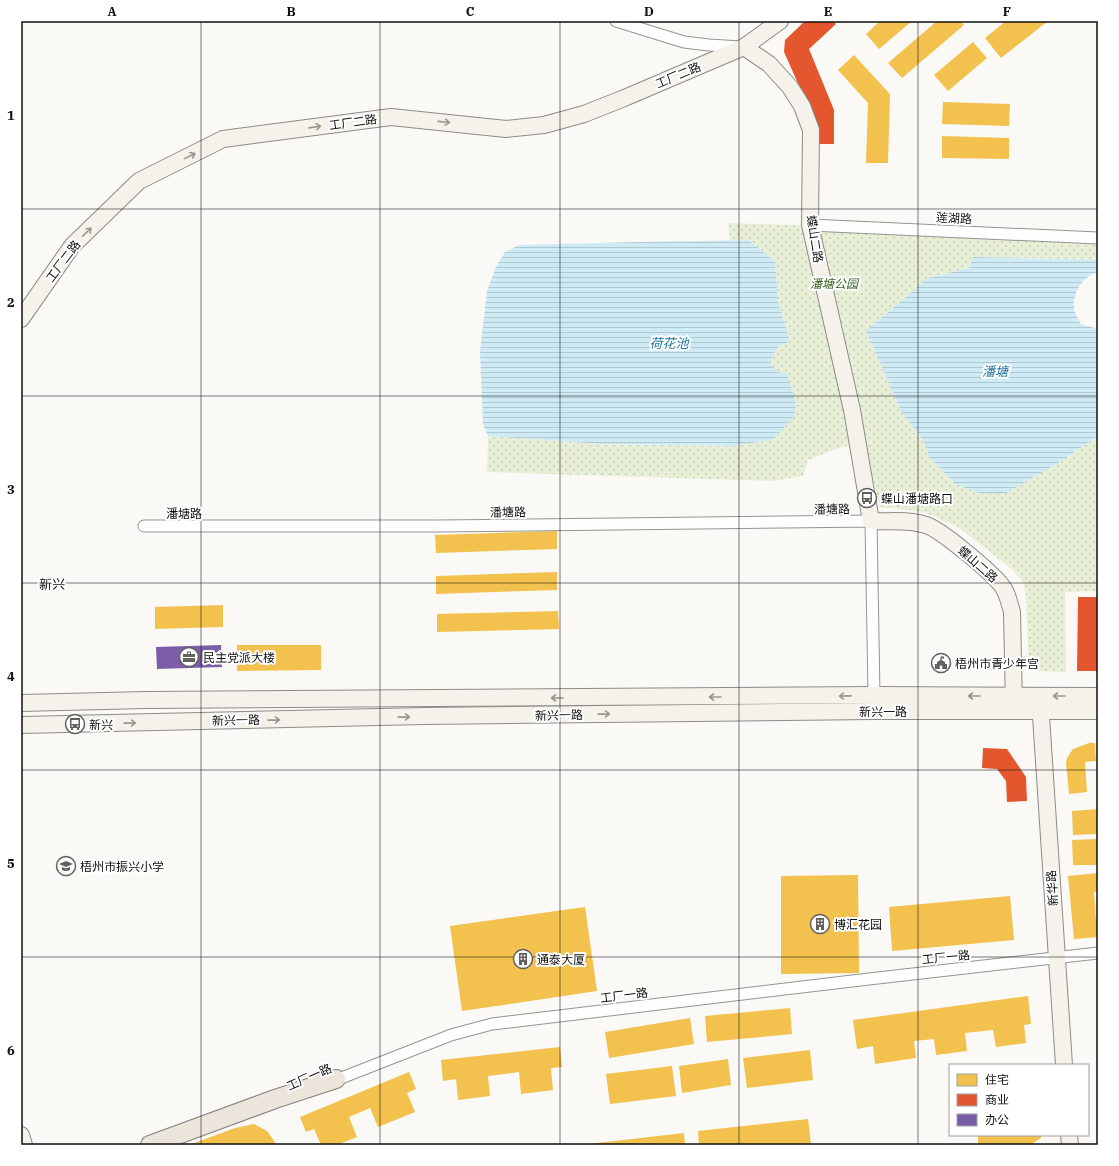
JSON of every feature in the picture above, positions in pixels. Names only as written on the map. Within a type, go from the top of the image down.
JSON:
[{"type":"main road","points":[[744,47],[780,21]]},
{"type":"main road","name":"蝶山二路","points":[[744,47],[769,64],[790,87],[802,106],[811,130],[810,225],[852,410],[871,521],[918,522],[929,526],[944,535],[993,575],[1004,588],[1012,612],[1014,712]]},
{"type":"main road","name":"工厂二路","points":[[21,319],[72,246],[139,181],[223,139],[391,117],[506,129],[544,125],[584,114],[615,102],[744,47]]},
{"type":"main road","name":"新兴一路","points":[[21,703],[146,700],[874,695],[1014,696],[1040,703],[1098,711]]},
{"type":"main road","name":"新兴一路","points":[[21,725],[425,716],[873,711],[1014,712],[1040,703],[1098,696]]},
{"type":"main road","name":"新华路","points":[[1040,703],[1064,1064]]},
{"type":"main road","points":[[150,1145],[275,1099],[336,1080]]},
{"type":"main road","points":[[21,1135],[24,1145]]},
{"type":"street","points":[[616,21],[684,42],[744,47]]},
{"type":"street","name":"莲湖路","points":[[810,225],[1098,238]]},
{"type":"street","name":"潘塘路","points":[[144,526],[437,526],[871,521]]},
{"type":"street","name":"蝶山二路","points":[[871,521],[874,695]]},
{"type":"street","name":"工厂一路","points":[[174,1145],[277,1106],[336,1080],[451,1036],[492,1024],[1098,953]]},
{"type":"green space","name":"潘塘公园","points":[[728,223],[911,229],[1098,238],[1098,260],[973,257],[969,268],[928,278],[866,331],[901,411],[923,440],[930,458],[955,484],[981,494],[1058,463],[1098,436],[1098,591],[1065,592],[1066,672],[1029,671],[1026,594],[1022,581],[1013,570],[958,527],[924,512],[880,507],[864,444],[841,447],[808,460],[803,476],[774,481],[487,472],[488,436],[602,444],[732,446],[773,440],[777,372],[770,362],[777,348],[790,341],[778,301],[775,261],[748,240],[730,240]]},
{"type":"water","name":"荷花池","points":[[748,240],[775,261],[778,301],[790,341],[777,348],[770,362],[777,372],[787,374],[796,404],[794,416],[773,440],[732,446],[602,444],[488,436],[483,424],[480,352],[487,291],[496,267],[505,252],[519,245]]},
{"type":"water","name":"潘塘","points":[[973,257],[1098,260],[1098,272],[1092,274],[1082,282],[1076,293],[1074,306],[1075,314],[1081,324],[1098,329],[1098,436],[1058,463],[1006,493],[981,494],[955,484],[930,458],[923,440],[901,411],[866,331],[928,278],[969,268]]},
{"type":"building: 住宅","points":[[880,21],[912,21],[879,49],[866,34]]},
{"type":"building: 住宅","points":[[937,21],[960,21],[964,25],[902,78],[888,63]]},
{"type":"building: 住宅","points":[[1006,21],[1048,21],[1001,58],[985,38]]},
{"type":"building: 住宅","points":[[973,42],[987,58],[948,91],[934,75]]},
{"type":"building: 住宅","points":[[854,55],[890,94],[888,163],[866,163],[868,103],[838,70]]},
{"type":"building: 住宅","points":[[943,102],[1010,104],[1009,126],[942,124]]},
{"type":"building: 住宅","points":[[942,136],[1009,138],[1009,159],[942,158]]},
{"type":"building: 住宅","points":[[557,531],[557,549],[436,553],[435,535]]},
{"type":"building: 住宅","points":[[557,572],[557,590],[436,594],[436,576]]},
{"type":"building: 住宅","points":[[223,605],[223,627],[155,629],[155,607]]},
{"type":"building: 住宅","points":[[558,611],[559,629],[437,632],[437,614]]},
{"type":"building: 住宅","points":[[237,645],[321,645],[321,670],[237,671]]},
{"type":"building: 住宅","points":[[1089,743],[1095,743],[1096,761],[1085,762],[1087,792],[1069,794],[1066,763],[1067,758],[1073,749]]},
{"type":"building: 住宅","points":[[1098,809],[1098,834],[1073,835],[1072,811]]},
{"type":"building: 住宅","points":[[1098,839],[1098,865],[1073,865],[1072,840]]},
{"type":"building: 住宅","points":[[1098,873],[1098,892],[1094,892],[1096,920],[1098,920],[1098,937],[1074,939],[1068,876]]},
{"type":"building: 住宅","name":"博汇花园","points":[[858,875],[859,973],[781,974],[781,876]]},
{"type":"building: 住宅","points":[[1010,896],[1014,940],[892,951],[889,907]]},
{"type":"building: 住宅","name":"通泰大厦","points":[[585,907],[597,991],[462,1011],[450,926]]},
{"type":"building: 住宅","points":[[1028,996],[1031,1024],[1024,1025],[1026,1043],[996,1047],[993,1030],[965,1033],[967,1051],[936,1055],[934,1039],[914,1041],[916,1058],[875,1064],[873,1046],[857,1049],[853,1020]]},
{"type":"building: 住宅","points":[[790,1008],[792,1034],[707,1042],[705,1016]]},
{"type":"building: 住宅","points":[[690,1018],[694,1044],[609,1058],[605,1032]]},
{"type":"building: 住宅","points":[[560,1047],[562,1067],[551,1068],[553,1090],[521,1094],[519,1072],[488,1076],[490,1096],[458,1100],[456,1079],[443,1081],[441,1060]]},
{"type":"building: 住宅","points":[[810,1050],[813,1080],[747,1088],[743,1058]]},
{"type":"building: 住宅","points":[[728,1059],[731,1085],[682,1093],[679,1066]]},
{"type":"building: 住宅","points":[[672,1066],[676,1096],[610,1104],[606,1074]]},
{"type":"building: 住宅","points":[[409,1072],[416,1089],[407,1093],[415,1112],[378,1127],[370,1108],[349,1117],[357,1137],[337,1145],[321,1145],[314,1129],[306,1132],[300,1117]]},
{"type":"building: 住宅","points":[[808,1119],[811,1144],[699,1145],[698,1131]]},
{"type":"building: 住宅","points":[[254,1124],[267,1131],[277,1145],[189,1145],[235,1128]]},
{"type":"building: 住宅","points":[[684,1133],[685,1145],[588,1145],[588,1144]]},
{"type":"building: 住宅","points":[[978,1136],[1041,1136],[1041,1138],[1030,1145],[978,1145]]},
{"type":"building: 商业","points":[[805,21],[833,21],[836,24],[809,49],[834,110],[834,144],[818,144],[818,128],[784,52],[785,40]]},
{"type":"building: 商业","points":[[1078,597],[1098,597],[1098,671],[1077,671]]},
{"type":"building: 商业","points":[[983,748],[1007,749],[1026,777],[1027,801],[1007,802],[1006,781],[997,769],[982,768]]},
{"type":"building: 办公","name":"民主党派大楼","points":[[221,645],[222,667],[157,669],[156,647]]},
{"type":"place","name":"蝶山潘塘路口","points":[[867,498]]},
{"type":"place","name":"民主党派大楼","points":[[189,657]]},
{"type":"place","name":"梧州市青少年宫","points":[[941,663]]},
{"type":"place","name":"新兴","points":[[75,724]]},
{"type":"place","name":"梧州市振兴小学","points":[[66,866]]},
{"type":"place","name":"博汇花园","points":[[820,924]]},
{"type":"place","name":"通泰大厦","points":[[523,959]]},
{"type":"district","name":"新兴","points":[[52,584]]}]
